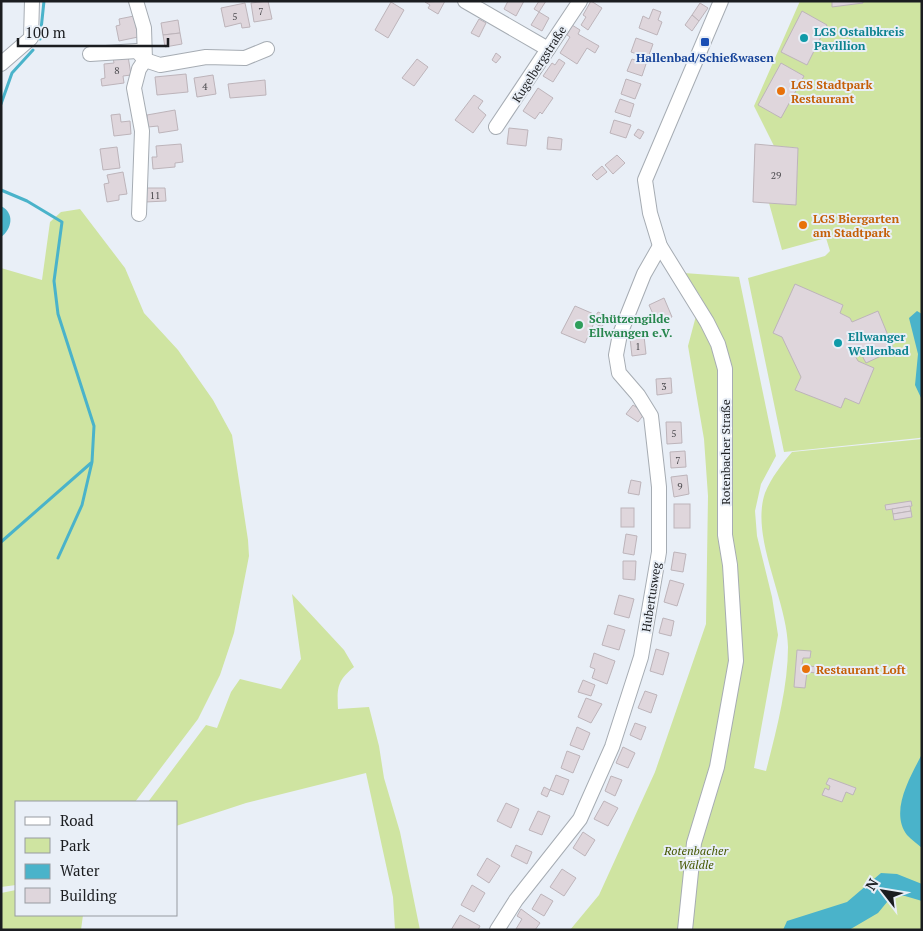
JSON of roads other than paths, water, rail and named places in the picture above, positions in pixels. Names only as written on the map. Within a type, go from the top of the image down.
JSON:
[{"type":"street","points":[[1,64],[31,38],[32,1]]},
{"type":"street","points":[[136,1],[144,28],[145,60],[139,69],[134,88],[142,131],[139,214]]},
{"type":"street","points":[[465,1],[548,48]]},
{"type":"street","name":"Kugelbergstraße","points":[[496,127],[580,1]]},
{"type":"street","name":"Rotenbacher Straße","points":[[685,930],[694,843],[717,767],[736,661],[730,565],[725,535],[724,368],[718,344],[707,322],[660,246],[650,213],[645,180],[721,1]]},
{"type":"street","points":[[90,54],[137,51],[145,60],[160,65],[206,57],[245,58],[267,49]]},
{"type":"street","name":"Hubertusweg","points":[[496,930],[516,900],[580,819],[612,747],[641,657],[659,552],[659,487],[651,416],[638,395],[619,373],[616,355],[620,334],[644,274],[660,246]]},
{"type":"water","points":[[1,206],[10,217],[10,226],[1,237]]},
{"type":"water","points":[[917,311],[922,314],[922,400],[915,385],[918,354],[909,318]]},
{"type":"water","points":[[922,754],[922,848],[907,835],[902,826],[900,815],[904,794]]},
{"type":"water","points":[[881,873],[897,874],[922,884],[922,901],[905,896],[892,896],[878,913],[849,930],[783,930],[787,921],[847,902]]},
{"type":"waterway","points":[[40,39],[44,1]]},
{"type":"waterway","points":[[1,104],[12,73],[33,50]]},
{"type":"waterway","points":[[1,190],[27,201],[62,222],[54,281],[58,314],[94,426],[92,462],[82,505],[58,558]]},
{"type":"waterway","points":[[1,542],[91,463]]},
{"type":"place","name":"LGS Ostalbkreis Pavillion","points":[[804,38]]},
{"type":"place","name":"Hallenbad/Schießwasen","points":[[705,42]]},
{"type":"place","name":"LGS Stadtpark Restaurant","points":[[781,91]]},
{"type":"place","name":"LGS Biergarten am Stadtpark","points":[[803,225]]},
{"type":"place","name":"Schützengilde Ellwangen e.V.","points":[[579,325]]},
{"type":"place","name":"Ellwanger Wellenbad","points":[[838,343]]},
{"type":"place","name":"Restaurant Loft","points":[[806,669]]},
{"type":"park label","name":"Rotenbacher Wäldle","points":[[696,857]]}]
